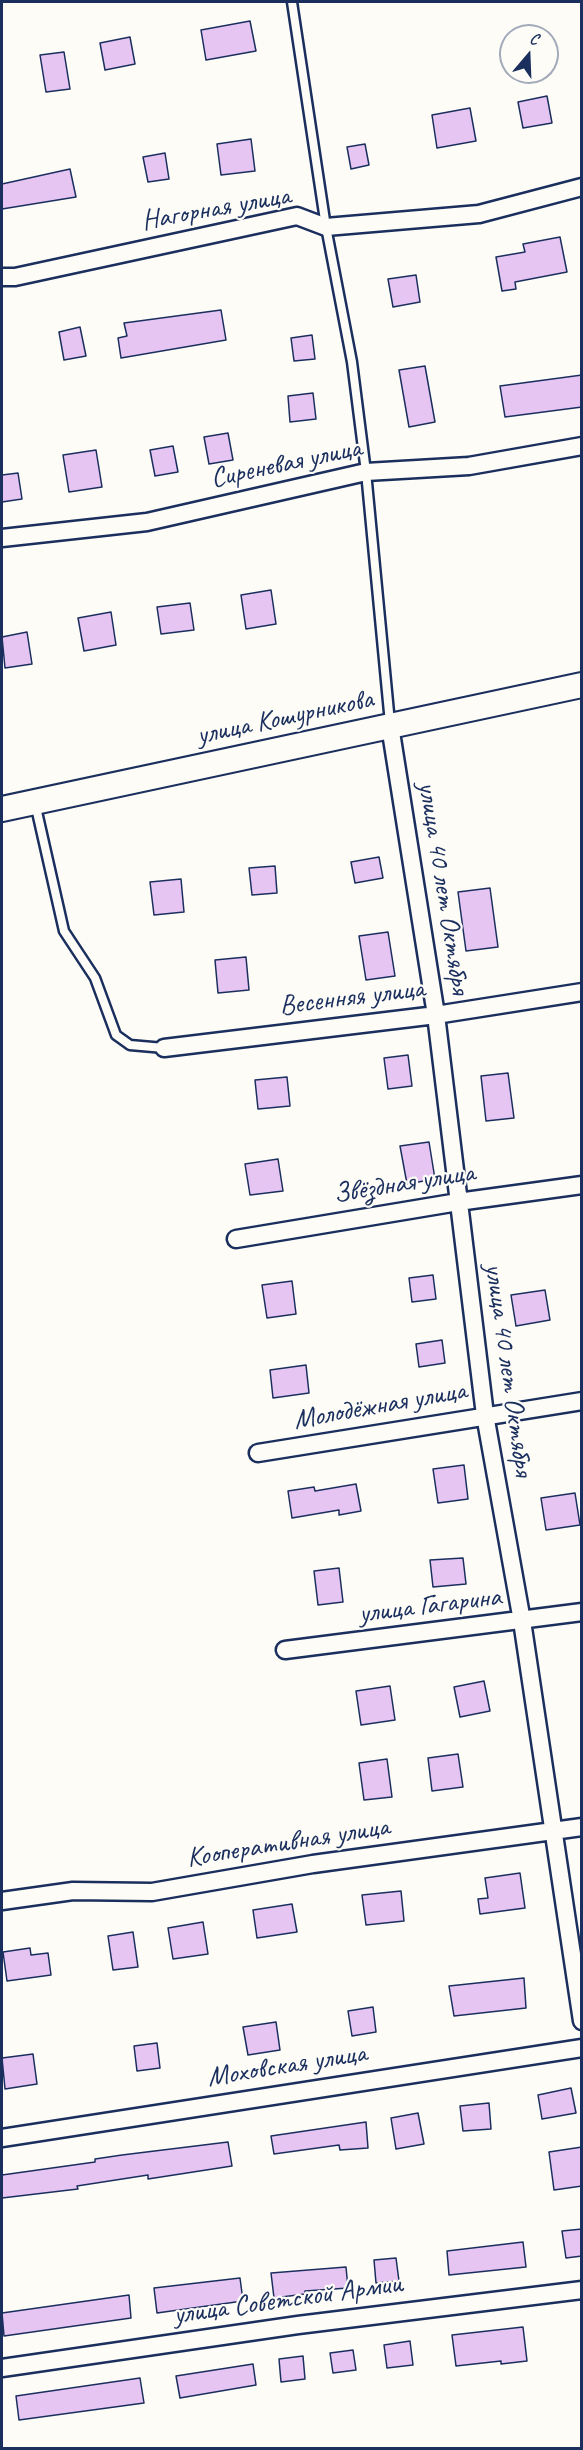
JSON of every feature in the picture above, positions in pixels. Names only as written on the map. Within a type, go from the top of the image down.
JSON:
[{"type":"main road","name":"улица Кошурникова","points":[[2,809],[582,685]]},
{"type":"street","name":"Нагорная улица","points":[[2,277],[15,277],[297,216],[326,227],[479,214],[582,187]]},
{"type":"street","name":"Сиреневая улица","points":[[2,538],[147,522],[366,472],[469,466],[582,446]]},
{"type":"street","name":"улица 40 лет Октября","points":[[390,726],[436,1015],[485,1415],[522,1622],[582,2020]]},
{"type":"street","name":"Весенняя улица","points":[[164,1048],[436,1015],[582,992]]},
{"type":"street","name":"Звёздная улица","points":[[236,1239],[458,1202],[582,1185]]},
{"type":"street","name":"Молодёжная улица","points":[[258,1453],[582,1401]]},
{"type":"street","name":"улица Гагарина","points":[[285,1650],[522,1622],[582,1612]]},
{"type":"street","name":"Кооперативная улица","points":[[2,1901],[73,1891],[152,1892],[314,1864],[582,1827]]},
{"type":"street","name":"Моховская улица","points":[[2,2138],[582,2048]]},
{"type":"street","name":"улица Советской Армии","points":[[2,2368],[298,2325],[582,2290]]},
{"type":"lane","points":[[292,2],[326,227],[352,362],[366,472],[390,726]]},
{"type":"lane","points":[[35,802],[64,931],[95,978],[116,1035],[130,1045],[164,1048]]},
{"type":"building","points":[[250,21],[256,51],[206,60],[201,30]]},
{"type":"building","points":[[130,37],[135,64],[105,70],[100,43]]},
{"type":"building","points":[[64,52],[70,89],[46,92],[40,55]]},
{"type":"building","points":[[547,96],[552,123],[523,128],[518,102]]},
{"type":"building","points":[[470,108],[476,141],[437,148],[432,115]]},
{"type":"building","points":[[251,139],[255,171],[221,175],[217,144]]},
{"type":"building","points":[[365,144],[369,165],[351,169],[347,147]]},
{"type":"building","points":[[165,153],[169,179],[148,182],[143,157]]},
{"type":"building","points":[[70,169],[76,197],[2,209],[2,184]]},
{"type":"building","points":[[560,237],[567,272],[515,282],[516,289],[502,291],[496,257],[525,252],[523,244]]},
{"type":"building","points":[[416,275],[420,302],[393,307],[388,279]]},
{"type":"building","points":[[221,310],[226,340],[121,358],[118,338],[127,336],[124,323]]},
{"type":"building","points":[[80,327],[86,356],[64,360],[59,332]]},
{"type":"building","points":[[312,335],[315,359],[294,361],[291,338]]},
{"type":"building","points":[[425,366],[435,422],[409,427],[399,370]]},
{"type":"building","points":[[582,375],[582,407],[505,417],[500,386]]},
{"type":"building","points":[[313,393],[316,419],[290,422],[288,396]]},
{"type":"building","points":[[228,433],[233,460],[209,464],[204,437]]},
{"type":"building","points":[[173,446],[178,472],[155,476],[150,450]]},
{"type":"building","points":[[96,450],[102,487],[69,492],[63,455]]},
{"type":"building","points":[[18,473],[22,499],[2,502],[2,475]]},
{"type":"building","points":[[271,590],[276,624],[246,629],[241,595]]},
{"type":"building","points":[[190,603],[194,630],[161,634],[157,607]]},
{"type":"building","points":[[111,612],[116,645],[84,651],[78,618]]},
{"type":"building","points":[[27,632],[32,664],[5,668],[2,637]]},
{"type":"building","points":[[379,857],[383,878],[355,883],[351,862]]},
{"type":"building","points":[[275,866],[277,893],[252,895],[249,868]]},
{"type":"building","points":[[181,879],[184,912],[154,915],[150,882]]},
{"type":"building","points":[[490,888],[498,947],[466,951],[458,892]]},
{"type":"building","points":[[388,932],[395,976],[366,980],[359,936]]},
{"type":"building","points":[[246,957],[249,990],[218,993],[215,960]]},
{"type":"building","points":[[408,1055],[412,1086],[388,1089],[384,1058]]},
{"type":"building","points":[[508,1073],[514,1118],[486,1121],[481,1076]]},
{"type":"building","points":[[287,1077],[290,1106],[258,1109],[255,1080]]},
{"type":"building","points":[[429,1142],[435,1179],[407,1184],[400,1146]]},
{"type":"building","points":[[278,1159],[283,1191],[250,1195],[245,1164]]},
{"type":"building","points":[[433,1275],[436,1299],[412,1302],[409,1278]]},
{"type":"building","points":[[292,1281],[296,1314],[267,1318],[262,1285]]},
{"type":"building","points":[[545,1290],[550,1320],[516,1326],[511,1295]]},
{"type":"building","points":[[442,1340],[445,1363],[419,1367],[416,1344]]},
{"type":"building","points":[[306,1365],[309,1393],[273,1398],[270,1370]]},
{"type":"building","points":[[464,1465],[468,1499],[438,1503],[433,1469]]},
{"type":"building","points":[[356,1484],[361,1511],[339,1515],[339,1510],[292,1518],[288,1491],[314,1487],[315,1491]]},
{"type":"building","points":[[575,1493],[580,1525],[546,1530],[541,1498]]},
{"type":"building","points":[[463,1558],[466,1584],[433,1587],[430,1560]]},
{"type":"building","points":[[339,1568],[343,1602],[318,1605],[314,1571]]},
{"type":"building","points":[[484,1681],[490,1711],[460,1717],[454,1687]]},
{"type":"building","points":[[390,1686],[395,1720],[361,1725],[356,1691]]},
{"type":"building","points":[[458,1754],[463,1787],[432,1791],[428,1758]]},
{"type":"building","points":[[387,1759],[392,1797],[364,1800],[359,1763]]},
{"type":"building","points":[[520,1873],[525,1908],[480,1914],[478,1899],[488,1898],[485,1878]]},
{"type":"building","points":[[401,1891],[404,1921],[366,1925],[362,1895]]},
{"type":"building","points":[[292,1904],[297,1932],[257,1938],[253,1910]]},
{"type":"building","points":[[203,1922],[208,1954],[173,1959],[168,1928]]},
{"type":"building","points":[[133,1932],[138,1967],[113,1970],[108,1936]]},
{"type":"building","points":[[30,1948],[31,1955],[48,1953],[51,1975],[7,1981],[3,1952]]},
{"type":"building","points":[[524,1978],[526,2008],[454,2016],[449,1986]]},
{"type":"building","points":[[373,2007],[376,2032],[352,2036],[348,2011]]},
{"type":"building","points":[[276,2022],[280,2050],[248,2055],[243,2027]]},
{"type":"building","points":[[157,2043],[160,2068],[137,2071],[134,2046]]},
{"type":"building","points":[[33,2054],[37,2084],[5,2089],[2,2058]]},
{"type":"building","points":[[571,2088],[576,2113],[542,2119],[538,2095]]},
{"type":"building","points":[[489,2103],[491,2129],[463,2131],[460,2106]]},
{"type":"building","points":[[418,2113],[424,2144],[396,2149],[391,2118]]},
{"type":"building","points":[[366,2122],[368,2148],[340,2150],[339,2145],[274,2154],[271,2136]]},
{"type":"building","points":[[228,2142],[232,2166],[148,2179],[148,2175],[77,2186],[78,2189],[2,2198],[2,2175],[95,2162],[95,2159],[122,2155]]},
{"type":"building","points":[[582,2147],[582,2186],[554,2190],[549,2152]]},
{"type":"building","points":[[582,2229],[582,2256],[566,2258],[562,2231]]},
{"type":"building","points":[[523,2242],[526,2267],[449,2275],[447,2251]]},
{"type":"building","points":[[396,2258],[399,2281],[376,2283],[374,2260]]},
{"type":"building","points":[[346,2267],[348,2288],[305,2291],[305,2294],[274,2298],[271,2273]]},
{"type":"building","points":[[240,2278],[243,2301],[157,2313],[154,2288]]},
{"type":"building","points":[[129,2295],[131,2318],[4,2336],[2,2313]]},
{"type":"building","points":[[523,2327],[527,2361],[501,2364],[501,2361],[456,2366],[452,2335]]},
{"type":"building","points":[[410,2341],[413,2365],[387,2368],[384,2345]]},
{"type":"building","points":[[353,2350],[356,2370],[333,2373],[330,2353]]},
{"type":"building","points":[[303,2356],[305,2379],[281,2382],[279,2359]]},
{"type":"building","points":[[253,2364],[256,2385],[180,2398],[176,2376]]},
{"type":"building","points":[[140,2378],[144,2403],[19,2420],[16,2396]]}]
